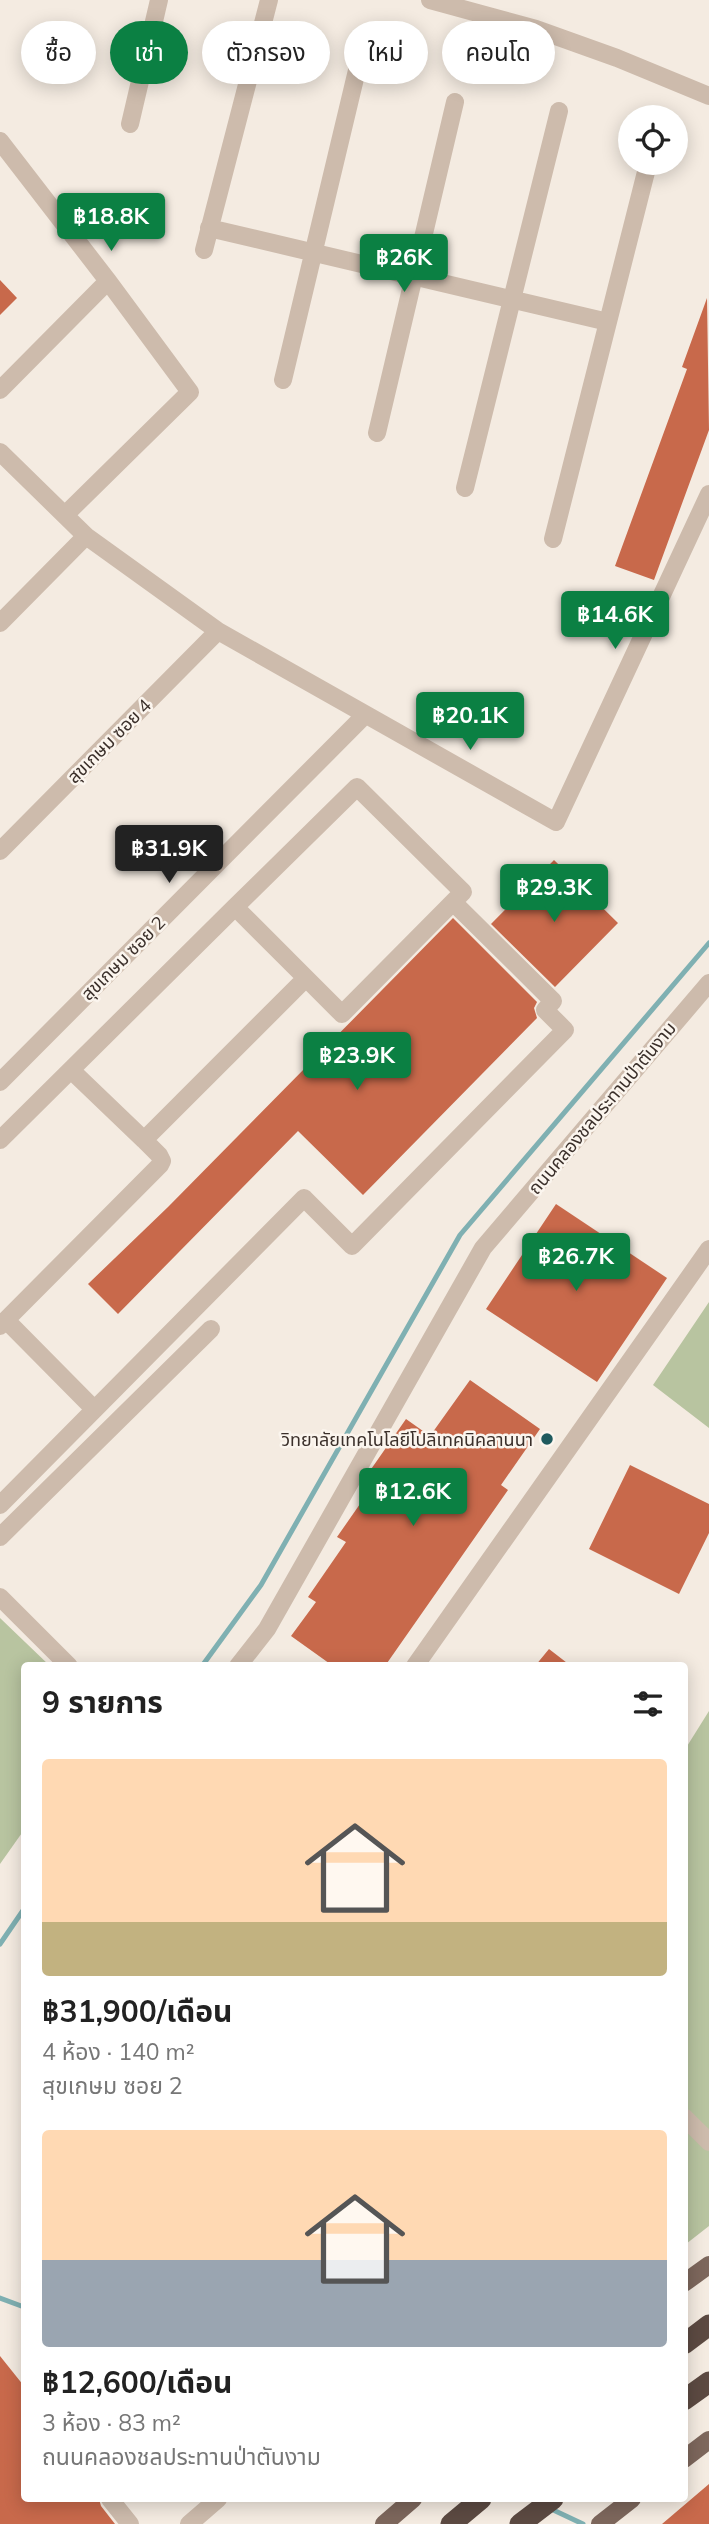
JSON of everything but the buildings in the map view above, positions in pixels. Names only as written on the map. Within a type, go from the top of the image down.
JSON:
[{"type":"highway","points":[[688,2341],[709,2325]]},
{"type":"highway","points":[[688,2397],[709,2382]]},
{"type":"highway","points":[[520,2524],[549,2502]]},
{"type":"main road","points":[[688,2280],[709,2264]]},
{"type":"main road","points":[[688,2456],[708,2443]]},
{"type":"main road","points":[[384,2524],[410,2502]]},
{"type":"main road","points":[[604,2521],[628,2502]]},
{"type":"street","points":[[130,124],[159,0]]},
{"type":"street","points":[[204,250],[269,0]]},
{"type":"street","points":[[430,0],[536,29],[617,58],[709,96]]},
{"type":"street","points":[[283,380],[354,84]]},
{"type":"street","points":[[377,433],[455,102]]},
{"type":"street","points":[[465,488],[559,111]]},
{"type":"street","points":[[3,151],[108,281],[190,392],[65,515]]},
{"type":"street","points":[[553,539],[645,175]]},
{"type":"street","points":[[209,228],[608,322]]},
{"type":"street","points":[[0,390],[108,281]]},
{"type":"street","points":[[0,452],[86,536],[218,631],[556,822],[709,496]]},
{"type":"street","points":[[0,623],[86,536]]},
{"type":"street","name":"สุขเกษม ซอย 4","points":[[0,850],[218,631]]},
{"type":"street","name":"สุขเกษม ซอย 2","points":[[0,1082],[365,715]]},
{"type":"street","points":[[0,1140],[356,787],[463,892],[342,1014],[235,907]]},
{"type":"street","points":[[0,1505],[304,1198],[352,1246],[565,1030],[545,1010],[553,1001],[453,902]]},
{"type":"street","points":[[144,1140],[306,978]]},
{"type":"street","name":"ถนนคลองชลประทานป่าตันงาม","points":[[241,1662],[267,1629],[483,1248],[709,983]]},
{"type":"street","points":[[71,1070],[159,1155],[162,1161],[3,1323],[94,1409]]},
{"type":"street","points":[[418,1662],[709,1249]]},
{"type":"street","points":[[0,1537],[211,1329]]},
{"type":"street","points":[[0,1597],[65,1662]]},
{"type":"street","points":[[688,2122],[709,2143]]},
{"type":"street","points":[[112,2502],[130,2524]]},
{"type":"street","points":[[189,2524],[215,2502]]},
{"type":"green space","points":[[709,1302],[709,1428],[653,1385]]},
{"type":"green space","points":[[0,1618],[46,1662],[21,1662],[21,1834],[0,1864]]},
{"type":"green space","points":[[709,1711],[709,2226],[688,2242],[688,1745]]},
{"type":"waterway","points":[[205,1662],[261,1585],[460,1235],[709,943]]},
{"type":"waterway","points":[[0,1944],[21,1913]]},
{"type":"waterway","points":[[0,2298],[21,2306]]},
{"type":"waterway","points":[[549,2508],[583,2524]]},
{"type":"place","name":"วิทยาลัยเทคโนโลยีโปลิเทคนิคลานนา","points":[[547,1439]]}]
